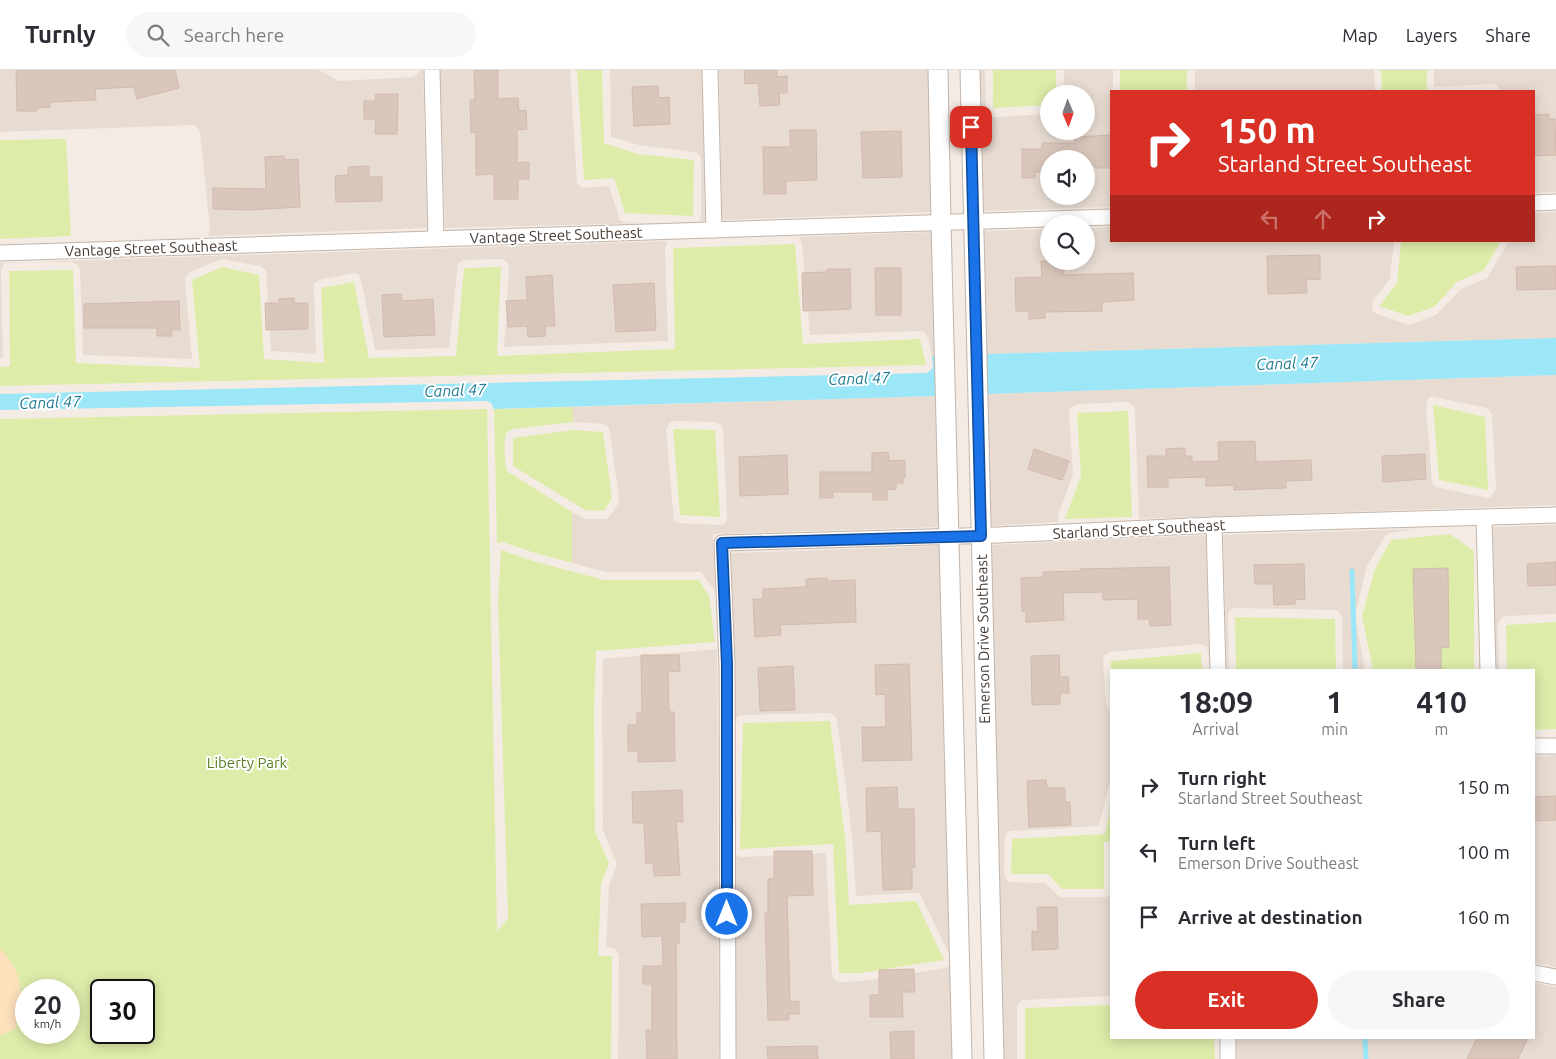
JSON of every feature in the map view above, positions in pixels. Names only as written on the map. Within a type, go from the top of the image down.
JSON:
[{"type":"street","points":[[432,70],[436,238]]},
{"type":"street","points":[[710,70],[714,230]]},
{"type":"street","name":"Emerson Drive Southeast","points":[[938,70],[962,1059]]},
{"type":"street","name":"Emerson Drive Southeast","points":[[970,70],[972,222],[994,1059]]},
{"type":"street","points":[[1535,203],[1556,202]]},
{"type":"street","name":"Vantage Street Southeast","points":[[0,253],[1110,217]]},
{"type":"street","name":"Starland Street Southeast","points":[[728,1059],[727,664],[722,543],[981,536],[1214,525],[1556,515]]},
{"type":"street","points":[[1484,517],[1488,669]]},
{"type":"street","points":[[1214,525],[1218,669]]},
{"type":"street","points":[[1535,746],[1556,746]]},
{"type":"street","points":[[1535,973],[1556,977]]},
{"type":"street","points":[[1228,1039],[1228,1059]]},
{"type":"shaded area","points":[[0,70],[319,70],[339,81],[413,77],[420,70],[423,70],[427,228],[208,236],[210,229],[200,132],[198,128],[194,125],[0,132]]},
{"type":"shaded area","points":[[440,70],[570,70],[577,183],[582,188],[609,186],[620,220],[644,223],[445,228]]},
{"type":"shaded area","points":[[610,70],[702,70],[705,221],[699,221],[701,216],[701,160],[698,153],[639,145],[611,137]]},
{"type":"shaded area","points":[[719,70],[929,70],[932,212],[722,220]]},
{"type":"shaded area","points":[[979,70],[985,70],[986,108],[989,115],[993,117],[1040,114],[1040,140],[1095,140],[1095,85],[1064,85],[1064,70],[1113,70],[1113,90],[1110,90],[1110,207],[981,211]]},
{"type":"shaded area","points":[[1195,70],[1374,70],[1375,90],[1195,90]]},
{"type":"shaded area","points":[[1434,70],[1556,70],[1556,192],[1535,193],[1535,90],[1500,90],[1494,84],[1434,87]]},
{"type":"shaded area","points":[[1556,212],[1556,338],[985,354],[981,231],[1040,229],[1040,270],[1095,270],[1095,228],[1110,227],[1110,242],[1394,242],[1390,279],[1373,301],[1372,306],[1373,311],[1377,314],[1409,325],[1436,315],[1461,289],[1487,278],[1508,242],[1535,242],[1535,213]]},
{"type":"shaded area","points":[[932,232],[935,356],[932,356],[928,337],[923,331],[810,335],[802,243],[799,237]]},
{"type":"shaded area","points":[[668,241],[665,248],[668,341],[504,347],[509,268],[507,262],[501,259],[464,260],[458,263],[449,348],[375,350],[361,280],[359,275],[355,273],[319,280],[314,284],[316,354],[271,351],[266,271],[261,266],[221,259],[190,272],[185,278],[192,359],[83,355],[80,270],[78,265],[72,262],[30,262]]},
{"type":"shaded area","points":[[0,263],[7,263],[4,264],[1,271],[3,358],[0,358]]},
{"type":"shaded area","points":[[1556,375],[1556,505],[1139,519],[1135,411],[1134,406],[1128,402],[1077,404],[1070,408],[1073,474],[1058,516],[1058,522],[989,526],[986,394]],"holes":[[[1430,397],[1486,408],[1490,411],[1492,416],[1496,489],[1491,497],[1487,498],[1435,487],[1432,483],[1426,406]]]},
{"type":"shaded area","points":[[937,396],[940,527],[713,534],[715,591],[701,572],[605,572],[572,563],[572,512],[585,519],[606,519],[618,504],[619,497],[609,428],[603,424],[573,422],[573,407]],"holes":[[[673,421],[715,422],[721,425],[723,430],[726,522],[722,525],[678,523],[674,521],[666,430],[669,423]]]},
{"type":"shaded area","points":[[1556,525],[1556,614],[1506,616],[1501,618],[1498,625],[1499,669],[1496,669],[1493,527]]},
{"type":"shaded area","points":[[1417,529],[1389,533],[1385,536],[1367,566],[1355,615],[1365,669],[1343,669],[1342,616],[1335,610],[1235,608],[1230,610],[1228,614],[1229,669],[1227,669],[1223,535]]},
{"type":"shaded area","points":[[1206,535],[1209,657],[1207,647],[1200,644],[1110,652],[1104,656],[1106,704],[1110,710],[1110,781],[1099,826],[1010,831],[1006,834],[1004,873],[1005,878],[1009,882],[1045,883],[1060,897],[1106,897],[1110,895],[1110,996],[1022,1000],[1017,1008],[1017,1059],[1003,1059],[990,545]]},
{"type":"shaded area","points":[[941,546],[951,958],[920,894],[856,896],[852,835],[835,716],[829,713],[742,715],[738,716],[735,720],[731,553]]},
{"type":"shaded area","points":[[717,649],[719,1059],[618,1059],[619,956],[616,949],[606,947],[609,886],[617,864],[603,830],[603,659]]},
{"type":"shaded area","points":[[1556,755],[1556,967],[1535,963],[1535,756]]},
{"type":"shaded area","points":[[826,853],[832,976],[839,982],[862,981],[945,968],[949,966],[951,961],[954,1059],[736,1059],[735,855],[741,857]]},
{"type":"shaded area","points":[[1535,983],[1556,987],[1556,1059],[1237,1059],[1236,1039],[1535,1039]]},
{"type":"green space","points":[[577,70],[602,70],[604,143],[638,154],[694,160],[693,216],[625,213],[614,178],[584,180]]},
{"type":"green space","points":[[993,70],[1056,70],[1056,85],[1040,85],[1040,105],[993,108]]},
{"type":"green space","points":[[1120,70],[1187,70],[1187,90],[1120,90]]},
{"type":"green space","points":[[1381,70],[1427,70],[1427,90],[1382,90]]},
{"type":"green space","points":[[66,139],[71,236],[0,239],[0,140]]},
{"type":"green space","points":[[1401,242],[1500,242],[1484,270],[1457,282],[1434,307],[1408,316],[1379,306],[1397,283]]},
{"type":"green space","points":[[795,244],[803,344],[920,339],[926,365],[0,386],[0,367],[10,366],[9,271],[73,270],[76,363],[200,368],[192,280],[222,267],[259,275],[264,359],[324,363],[321,288],[354,282],[369,358],[456,356],[464,268],[501,267],[497,356],[675,349],[673,248]]},
{"type":"green space","points":[[1433,405],[1485,417],[1488,490],[1439,480]]},
{"type":"green space","points":[[573,407],[573,422],[512,429],[506,433],[505,447],[507,471],[572,512],[572,563],[503,542],[497,543],[494,409]]},
{"type":"green space","name":"Liberty Park","points":[[487,409],[497,932],[508,918],[498,601],[501,550],[533,561],[604,580],[699,580],[709,596],[715,642],[596,651],[594,710],[595,832],[609,863],[601,884],[598,956],[612,956],[611,1059],[0,1059],[0,419]]},
{"type":"green space","points":[[1128,411],[1132,517],[1065,519],[1081,476],[1077,413]]},
{"type":"green space","points":[[673,429],[715,430],[720,517],[680,515]]},
{"type":"green space","points":[[573,430],[603,432],[612,498],[604,511],[585,510],[513,466],[513,438]]},
{"type":"green space","points":[[1450,534],[1474,551],[1474,669],[1373,669],[1362,616],[1375,569],[1391,540]]},
{"type":"green space","points":[[1235,617],[1335,619],[1336,669],[1236,669]]},
{"type":"green space","points":[[1556,622],[1556,729],[1535,730],[1535,669],[1507,669],[1506,625]]},
{"type":"green space","points":[[1201,653],[1202,669],[1111,669],[1111,661]]},
{"type":"green space","points":[[830,721],[845,837],[849,905],[916,901],[944,960],[860,973],[839,973],[833,844],[740,849],[743,723]]},
{"type":"green space","points":[[1110,811],[1110,841],[1104,842],[1104,889],[1062,889],[1048,874],[1011,874],[1012,839],[1105,834]]},
{"type":"green space","points":[[1110,1005],[1110,1039],[1214,1039],[1215,1059],[1025,1059],[1025,1008]]},
{"type":"sand","points":[[0,949],[14,966],[19,979],[15,979],[15,1029],[0,1036]]},
{"type":"water","name":"Canal 47","points":[[1556,338],[1556,375],[986,394],[985,354]]},
{"type":"water","name":"Canal 47","points":[[932,356],[935,356],[937,396],[494,409],[491,403],[487,401],[0,410],[0,394],[927,373],[933,368]]},
{"type":"building","points":[[16,70],[175,70],[179,88],[137,99],[134,87],[95,89],[96,100],[50,102],[50,107],[37,108],[37,111],[17,111]]},
{"type":"building","points":[[474,70],[498,70],[498,99],[518,98],[519,111],[526,110],[527,129],[517,130],[517,163],[529,162],[529,179],[518,179],[518,199],[494,199],[494,174],[476,175],[476,132],[471,133],[470,100],[475,100]]},
{"type":"building","points":[[744,70],[777,70],[777,77],[787,76],[787,93],[779,93],[780,105],[760,106],[758,83],[745,84]]},
{"type":"building","points":[[658,86],[659,98],[669,97],[670,124],[634,126],[632,87]]},
{"type":"building","points":[[376,94],[398,94],[397,134],[375,134],[376,119],[364,119],[364,101],[375,101]]},
{"type":"building","points":[[1549,114],[1549,119],[1555,119],[1556,155],[1535,156],[1535,115]]},
{"type":"building","points":[[790,130],[816,130],[817,180],[786,181],[786,194],[764,194],[763,147],[790,147]]},
{"type":"building","points":[[901,131],[902,177],[863,178],[861,132]]},
{"type":"building","points":[[1110,135],[1110,168],[1095,168],[1095,150],[1040,150],[1040,172],[1035,172],[1035,178],[1022,178],[1022,149],[1042,149],[1042,143],[1075,143],[1074,140],[1095,140],[1095,136]]},
{"type":"building","points":[[284,156],[285,160],[298,159],[300,207],[251,210],[213,209],[213,188],[266,189],[265,157]]},
{"type":"building","points":[[369,166],[369,177],[382,177],[382,201],[336,202],[335,176],[348,175],[348,167]]},
{"type":"building","points":[[1320,255],[1320,279],[1306,280],[1307,293],[1268,294],[1267,256]]},
{"type":"building","points":[[1556,266],[1556,289],[1517,290],[1516,267]]},
{"type":"building","points":[[875,268],[901,268],[901,315],[876,315]]},
{"type":"building","points":[[827,269],[850,269],[851,309],[803,311],[802,273],[827,272]]},
{"type":"building","points":[[1042,270],[1064,270],[1064,275],[1133,273],[1134,300],[1102,302],[1102,311],[1045,312],[1045,318],[1029,319],[1029,311],[1016,311],[1015,278],[1042,277]]},
{"type":"building","points":[[552,275],[555,326],[545,326],[546,336],[528,337],[527,326],[508,327],[506,301],[527,300],[526,277]]},
{"type":"building","points":[[654,283],[656,330],[616,332],[613,285]]},
{"type":"building","points":[[401,294],[402,301],[433,299],[435,335],[384,337],[382,295]]},
{"type":"building","points":[[294,298],[294,303],[308,303],[308,329],[266,330],[265,303],[279,303],[279,299]]},
{"type":"building","points":[[179,301],[180,330],[171,330],[172,336],[157,336],[157,328],[84,328],[84,304]]},
{"type":"building","points":[[1255,441],[1256,462],[1311,460],[1312,480],[1286,481],[1286,488],[1234,490],[1234,485],[1206,486],[1206,477],[1168,478],[1168,487],[1148,487],[1147,456],[1166,456],[1166,449],[1185,448],[1185,456],[1192,456],[1192,462],[1219,461],[1218,442]]},
{"type":"building","points":[[1034,449],[1069,461],[1062,480],[1028,469]]},
{"type":"building","points":[[888,452],[889,461],[905,460],[905,477],[903,478],[903,483],[896,483],[896,489],[887,490],[887,500],[873,500],[873,492],[833,492],[833,498],[820,498],[820,472],[872,472],[872,453]]},
{"type":"building","points":[[1425,454],[1426,479],[1383,482],[1382,456]]},
{"type":"building","points":[[787,455],[788,494],[740,496],[739,457]]},
{"type":"building","points":[[1556,562],[1556,585],[1528,586],[1527,564]]},
{"type":"building","points":[[1304,564],[1305,599],[1295,600],[1295,604],[1274,605],[1273,584],[1255,584],[1254,565]]},
{"type":"building","points":[[1169,567],[1171,625],[1150,626],[1149,619],[1138,619],[1138,599],[1103,600],[1103,592],[1063,593],[1064,620],[1026,622],[1026,611],[1022,612],[1021,578],[1043,577],[1043,572],[1080,571],[1080,569]]},
{"type":"building","points":[[1448,568],[1449,647],[1441,648],[1441,669],[1416,669],[1413,569]]},
{"type":"building","points":[[827,578],[827,581],[855,580],[856,622],[780,625],[781,635],[755,637],[753,599],[763,599],[763,589],[806,587],[806,579]]},
{"type":"building","points":[[641,655],[679,655],[680,671],[668,672],[669,712],[674,712],[675,761],[638,762],[638,751],[628,751],[628,725],[637,725],[637,713],[642,713]]},
{"type":"building","points":[[1059,655],[1060,677],[1068,677],[1069,693],[1060,693],[1060,704],[1032,705],[1031,656]]},
{"type":"building","points":[[909,664],[912,760],[863,761],[862,727],[886,727],[885,694],[876,695],[875,665]]},
{"type":"building","points":[[793,666],[795,710],[760,711],[758,668]]},
{"type":"building","points":[[1046,780],[1047,788],[1065,788],[1065,802],[1070,802],[1071,825],[1029,827],[1027,781]]},
{"type":"building","points":[[897,787],[898,809],[914,809],[915,867],[912,867],[912,889],[883,890],[881,831],[867,832],[866,788]]},
{"type":"building","points":[[682,790],[683,822],[676,822],[680,875],[654,876],[653,863],[646,863],[644,823],[633,823],[632,792]]},
{"type":"building","points":[[1556,796],[1556,820],[1535,821],[1535,797]]},
{"type":"building","points":[[774,851],[812,851],[813,895],[787,896],[790,1002],[799,1001],[799,1014],[789,1014],[788,1020],[768,1020],[765,913],[768,913],[768,879],[774,879]]},
{"type":"building","points":[[685,903],[685,922],[679,922],[679,944],[676,944],[677,1059],[647,1059],[646,1030],[652,1030],[652,984],[643,984],[643,966],[663,966],[662,936],[642,937],[641,904]]},
{"type":"building","points":[[1037,907],[1057,907],[1058,949],[1032,950],[1032,931],[1038,932]]},
{"type":"building","points":[[914,969],[915,992],[902,992],[903,1017],[870,1017],[870,995],[879,995],[879,970]]},
{"type":"building","points":[[914,1031],[914,1059],[891,1059],[890,1032]]},
{"type":"building","points":[[1477,1039],[1528,1039],[1518,1059],[1467,1059]]},
{"type":"building","points":[[817,1046],[818,1059],[768,1059],[767,1047]]},
{"type":"waterway","points":[[1352,571],[1355,669]]},
{"type":"waterway","points":[[1365,1039],[1366,1059]]},
{"type":"route","points":[[727,914],[727,664],[722,543],[981,536],[971,127]]}]
